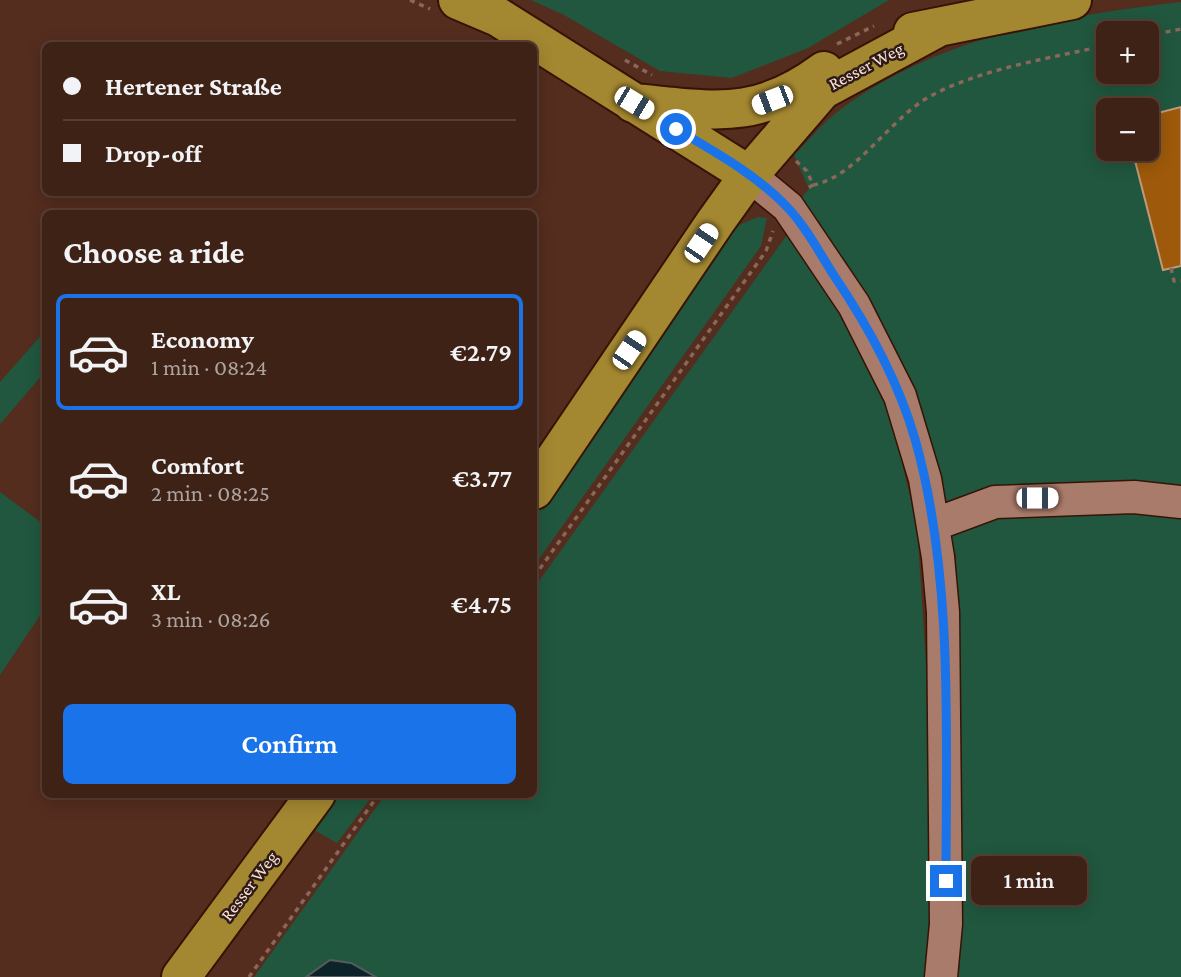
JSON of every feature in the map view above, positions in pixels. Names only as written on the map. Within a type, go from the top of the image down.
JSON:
[{"type":"main road","points":[[458,0],[646,91],[750,175]]},
{"type":"main road","name":"Resser Weg","points":[[646,91],[748,109],[797,91],[836,61],[883,37],[1072,0]]},
{"type":"main road","name":"Resser Weg","points":[[537,486],[750,175],[822,90],[937,28]]},
{"type":"main road","name":"Resser Weg","points":[[181,977],[313,798]]},
{"type":"street","points":[[750,175],[788,208],[854,305],[900,396],[925,479],[943,612],[946,924],[941,977]]},
{"type":"street","points":[[933,525],[995,502],[1134,497],[1181,502]]},
{"type":"path","points":[[1159,33],[1181,29]]},
{"type":"path","points":[[537,573],[766,251],[774,226],[813,184],[830,181],[847,170],[884,131],[914,107],[947,88],[1015,66],[1096,48]]},
{"type":"path","points":[[623,59],[646,91]]},
{"type":"path","points":[[776,143],[807,171],[813,184]]},
{"type":"path","points":[[1171,268],[1174,281],[1181,281]]},
{"type":"path","points":[[249,977],[376,798]]},
{"type":"green space","points":[[531,0],[889,0],[808,48],[732,78],[660,71],[564,15]]},
{"type":"green space","points":[[1181,2],[1181,977],[951,977],[961,763],[956,556],[906,369],[794,207],[809,189],[794,155],[836,113],[874,87],[915,66],[957,48],[1001,34],[1090,15]]},
{"type":"green space","points":[[758,217],[767,218],[761,246],[537,562],[537,510],[739,225]]},
{"type":"green space","points":[[789,232],[828,287],[887,398],[917,527],[926,664],[934,961],[928,977],[254,977],[383,798],[537,798],[537,584]]},
{"type":"green space","points":[[42,334],[42,375],[0,424],[0,382]]},
{"type":"green space","points":[[0,492],[42,523],[42,612],[0,675]]},
{"type":"green space","points":[[336,798],[371,798],[337,843],[314,830]]},
{"type":"water","points":[[330,960],[351,963],[376,977],[306,977]]},
{"type":"building","points":[[1181,107],[1181,266],[1163,270],[1135,161],[1159,161],[1159,113]]},
{"type":"route","points":[[676,129],[750,175],[788,208],[854,305],[900,396],[925,479],[938,557],[943,612],[946,881]]}]
